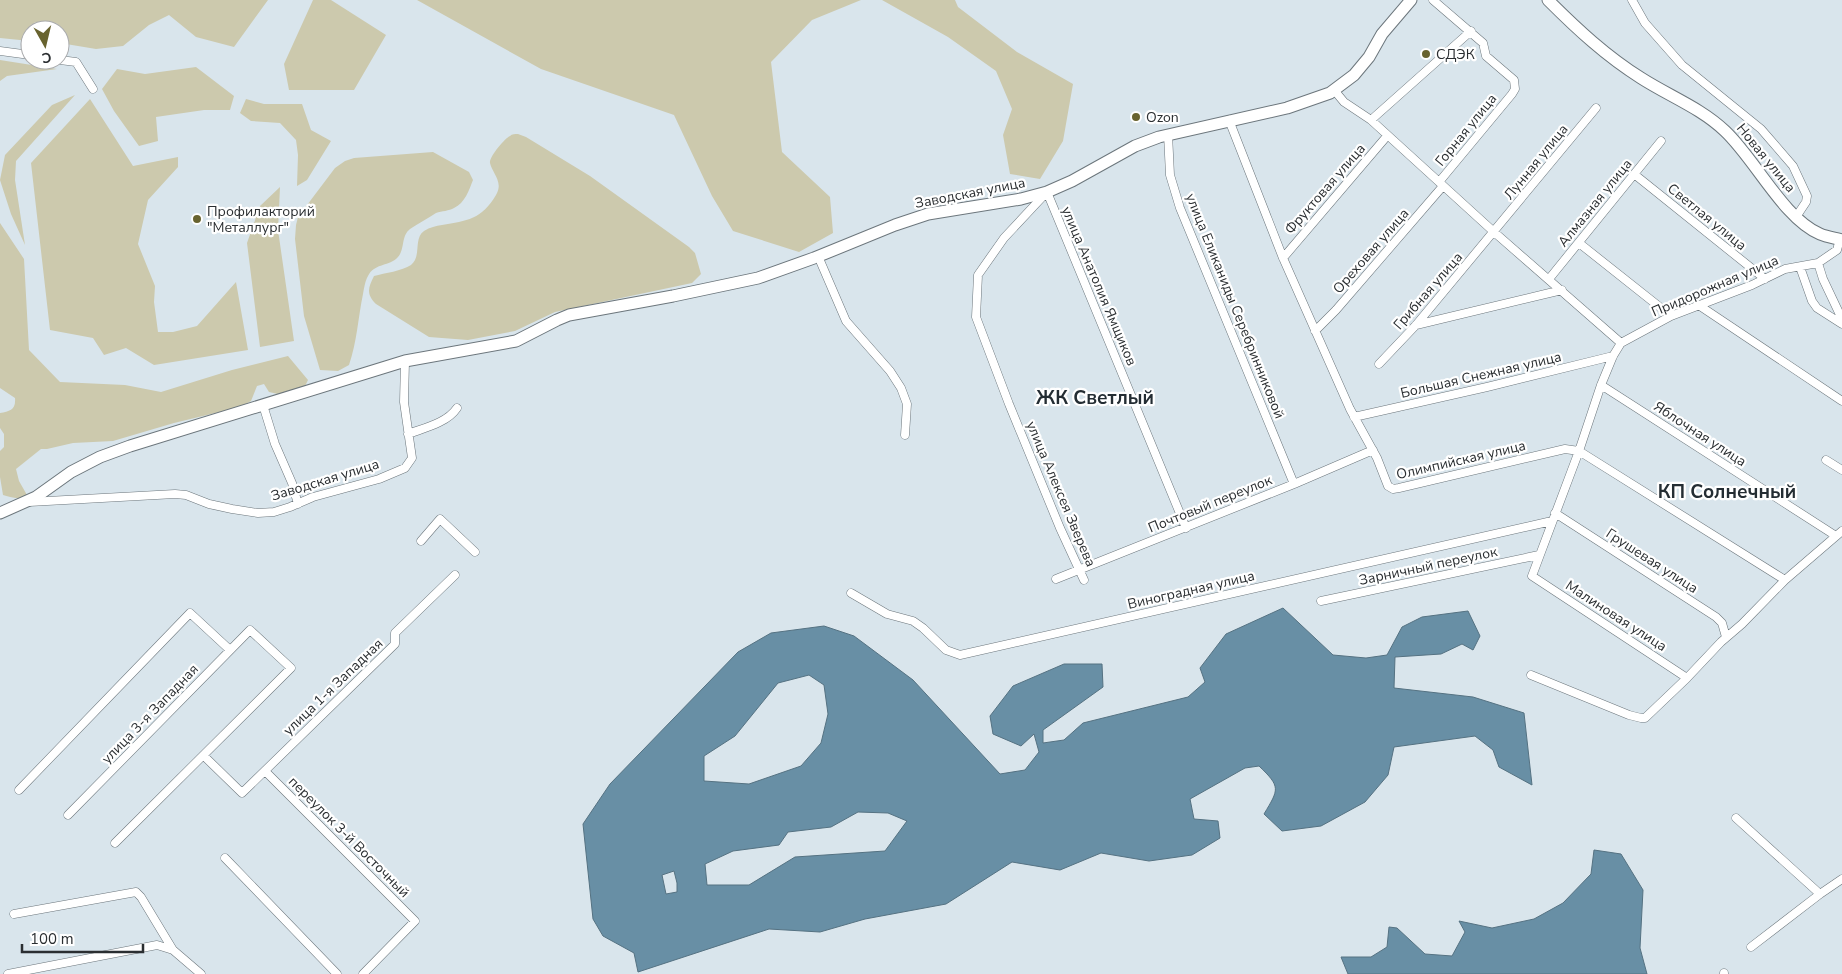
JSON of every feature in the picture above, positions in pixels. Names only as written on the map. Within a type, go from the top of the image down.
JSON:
[{"type":"street","name":"Заводская улица","points":[[0,514],[26,502],[71,472],[100,457],[130,446],[405,361],[509,342],[522,338],[569,315],[758,278],[928,214],[995,204],[1047,192],[1072,181],[1135,146],[1168,134],[1287,108],[1330,93],[1354,75],[1369,57],[1382,34],[1411,0]]},
{"type":"street","points":[[1371,120],[1471,31],[1433,0]]},
{"type":"street","name":"Новая улица","points":[[1548,0],[1616,62],[1698,110],[1724,130],[1744,150],[1776,195],[1796,217],[1819,234],[1840,246]]},
{"type":"street","points":[[1632,0],[1645,24],[1682,65],[1761,128],[1793,166],[1807,196],[1806,202],[1796,217]]},
{"type":"street","name":"Горная улица","points":[[1441,184],[1515,89],[1514,80],[1486,56],[1483,43],[1471,31]]},
{"type":"street","points":[[0,51],[20,54]]},
{"type":"street","points":[[70,61],[76,62],[93,89]]},
{"type":"street","points":[[1334,90],[1344,102],[1371,120],[1494,232],[1621,343],[1613,356],[1601,385],[1579,451],[1539,555]]},
{"type":"street","name":"Лунная улица","points":[[1494,232],[1596,108]]},
{"type":"street","name":"Олимпийская улица","points":[[1229,120],[1283,258],[1354,417],[1373,450],[1388,486],[1396,489],[1554,451],[1570,449],[1579,451]]},
{"type":"street","name":"улица Еликаниды Серебринниковой","points":[[1168,134],[1170,175],[1180,208],[1294,484]]},
{"type":"street","name":"Фруктовая улица","points":[[1283,258],[1387,136]]},
{"type":"street","name":"Алмазная улица","points":[[1549,279],[1661,141]]},
{"type":"street","name":"Светлая улица","points":[[1634,174],[1764,279]]},
{"type":"street","name":"Ореховая улица","points":[[1315,331],[1336,310],[1441,184]]},
{"type":"street","name":"улица Алексея Зверева","points":[[1047,192],[1004,238],[978,275],[977,323],[1060,528],[1084,580]]},
{"type":"street","name":"улица Анатолия Ямщиков","points":[[1047,192],[1186,528]]},
{"type":"street","name":"Грибная улица","points":[[1379,364],[1416,325],[1494,232]]},
{"type":"street","points":[[1579,242],[1671,316]]},
{"type":"street","name":"Придорожная улица","points":[[1621,343],[1671,316],[1700,306],[1785,269],[1818,263],[1840,246]]},
{"type":"street","points":[[818,256],[846,321],[890,371],[901,388],[907,404],[905,435]]},
{"type":"street","points":[[1818,263],[1822,279],[1842,319]]},
{"type":"street","points":[[1800,267],[1812,301],[1818,308],[1842,324]]},
{"type":"street","points":[[1416,325],[1562,290]]},
{"type":"street","points":[[1700,306],[1842,401]]},
{"type":"street","name":"Большая Снежная улица","points":[[1354,417],[1613,356]]},
{"type":"street","name":"Заводская улица","points":[[26,502],[175,494],[186,495],[215,506],[258,512],[278,511],[316,496],[379,480],[405,468],[412,458],[404,402],[405,361]]},
{"type":"street","name":"Яблочная улица","points":[[1601,385],[1839,533]]},
{"type":"street","points":[[263,406],[298,504]]},
{"type":"street","points":[[408,434],[452,415],[457,408]]},
{"type":"street","name":"Почтовый переулок","points":[[1056,579],[1186,528],[1373,450]]},
{"type":"street","points":[[1579,451],[1785,580]]},
{"type":"street","points":[[1826,460],[1842,470]]},
{"type":"street","points":[[0,505],[26,502]]},
{"type":"street","name":"Грушевая улица","points":[[1555,513],[1716,617],[1722,623],[1726,637]]},
{"type":"street","points":[[420,541],[440,519],[475,552]]},
{"type":"street","name":"Виноградная улица","points":[[852,593],[887,614],[913,621],[946,650],[960,655],[1552,521]]},
{"type":"street","points":[[1531,674],[1629,715],[1641,718],[1647,717],[1785,580],[1839,533]]},
{"type":"street","name":"Малиновая улица","points":[[1539,555],[1532,576],[1687,678]]},
{"type":"street","name":"Зарничный переулок","points":[[1322,602],[1539,555]]},
{"type":"street","name":"улица 1-я Западная","points":[[204,756],[242,793],[395,644],[395,633],[455,574]]},
{"type":"street","points":[[19,790],[190,613],[230,650]]},
{"type":"street","name":"улица 3-я Западная","points":[[68,815],[250,630],[291,668],[204,756]]},
{"type":"street","points":[[115,843],[204,756]]},
{"type":"street","name":"переулок 3-й Восточный","points":[[265,771],[415,921],[363,974]]},
{"type":"street","points":[[1736,818],[1820,894]]},
{"type":"street","points":[[224,858],[337,974]]},
{"type":"street","points":[[1751,947],[1842,878]]},
{"type":"street","points":[[14,914],[136,892],[141,897],[173,950],[202,974]]},
{"type":"street","points":[[8,974],[157,945],[173,950]]},
{"type":"shaded area","points":[[0,0],[268,0],[234,47],[196,37],[169,15],[149,25],[123,46],[96,49],[70,45],[70,20],[20,20],[20,40],[0,38]]},
{"type":"shaded area","points":[[313,0],[331,0],[386,35],[354,90],[289,90],[284,64]]},
{"type":"shaded area","points":[[417,0],[861,0],[812,20],[771,62],[782,152],[830,197],[833,233],[799,252],[733,231],[712,196],[674,115],[541,69]]},
{"type":"shaded area","points":[[882,0],[955,0],[958,7],[1017,52],[1073,84],[1063,141],[1040,179],[1010,174],[1003,135],[1012,109],[996,71],[948,37]]},
{"type":"shaded area","points":[[0,60],[20,63],[20,70],[50,70],[7,76],[0,81]]},
{"type":"shaded area","points":[[196,67],[234,96],[230,110],[204,110],[156,117],[158,141],[139,146],[114,111],[102,89],[117,69],[145,74]]},
{"type":"shaded area","points":[[75,95],[16,161],[15,180],[25,245],[11,214],[0,180],[5,155],[52,105]]},
{"type":"shaded area","points":[[90,99],[133,166],[178,157],[178,167],[148,200],[138,244],[155,286],[154,302],[158,332],[173,332],[197,326],[236,282],[248,350],[154,365],[126,348],[104,355],[93,338],[50,330],[31,163]]},
{"type":"shaded area","points":[[246,99],[264,104],[302,104],[311,130],[331,141],[307,180],[297,186],[298,155],[296,140],[280,123],[251,121],[240,113]]},
{"type":"shaded area","points":[[518,134],[590,176],[689,247],[695,253],[701,274],[692,283],[555,312],[515,331],[468,340],[429,337],[376,304],[369,294],[370,284],[374,276],[411,265],[416,257],[419,238],[424,231],[433,227],[473,218],[491,203],[499,186],[490,160],[505,140],[512,135]]},
{"type":"shaded area","points":[[433,152],[469,172],[473,180],[466,196],[458,206],[436,213],[410,229],[405,236],[399,256],[371,272],[365,285],[356,339],[349,365],[338,371],[320,370],[304,316],[295,239],[298,217],[335,168],[345,161],[354,158]]},
{"type":"shaded area","points":[[280,187],[278,230],[294,341],[260,347],[247,243],[260,206]]},
{"type":"shaded area","points":[[0,223],[24,259],[29,350],[60,382],[125,385],[161,392],[232,370],[288,356],[308,380],[305,386],[278,394],[269,392],[264,384],[257,386],[251,401],[240,407],[174,423],[113,441],[73,443],[41,449],[16,469],[19,481],[27,495],[19,498],[3,495],[0,477],[0,451],[4,447],[4,434],[0,428],[0,413],[12,409],[15,398],[0,388]]},
{"type":"water","points":[[1283,608],[1333,655],[1366,658],[1387,655],[1402,627],[1422,617],[1468,611],[1480,636],[1473,650],[1462,644],[1441,654],[1395,657],[1394,688],[1473,697],[1524,713],[1532,785],[1499,767],[1493,750],[1475,736],[1394,747],[1388,775],[1365,802],[1321,826],[1282,831],[1264,814],[1275,793],[1274,784],[1259,766],[1245,768],[1190,799],[1194,819],[1218,821],[1220,838],[1192,855],[1149,861],[1101,853],[1060,870],[1012,862],[946,904],[865,919],[820,932],[769,929],[638,972],[634,953],[603,936],[593,919],[583,824],[610,784],[738,652],[771,633],[824,626],[854,636],[913,680],[1000,774],[1025,770],[1039,752],[1034,734],[1021,746],[993,734],[990,716],[1013,686],[1064,664],[1102,664],[1103,687],[1043,730],[1043,743],[1064,740],[1083,723],[1188,697],[1205,682],[1200,668],[1226,634]],"holes":[[[809,675],[824,685],[828,714],[821,743],[801,766],[749,784],[704,781],[704,756],[735,736],[778,683]],[[858,812],[888,813],[907,821],[885,851],[795,857],[749,885],[707,885],[705,864],[733,851],[779,845],[788,832],[831,827]],[[674,871],[677,892],[666,894],[662,875]]]},
{"type":"water","points":[[1594,850],[1621,854],[1643,890],[1640,948],[1647,974],[1348,974],[1341,957],[1371,957],[1387,947],[1389,927],[1397,928],[1425,954],[1452,956],[1465,932],[1459,921],[1492,928],[1534,919],[1563,903],[1591,874]]},
{"type":"place","name":"СДЭК","points":[[1426,54]]},
{"type":"place","name":"Ozon","points":[[1136,117]]},
{"type":"place","name":"Профилакторий \"Металлург\"","points":[[197,219]]},
{"type":"district","name":"ЖК Светлый","points":[[1095,398]]},
{"type":"district","name":"КП Солнечный","points":[[1727,492]]}]
